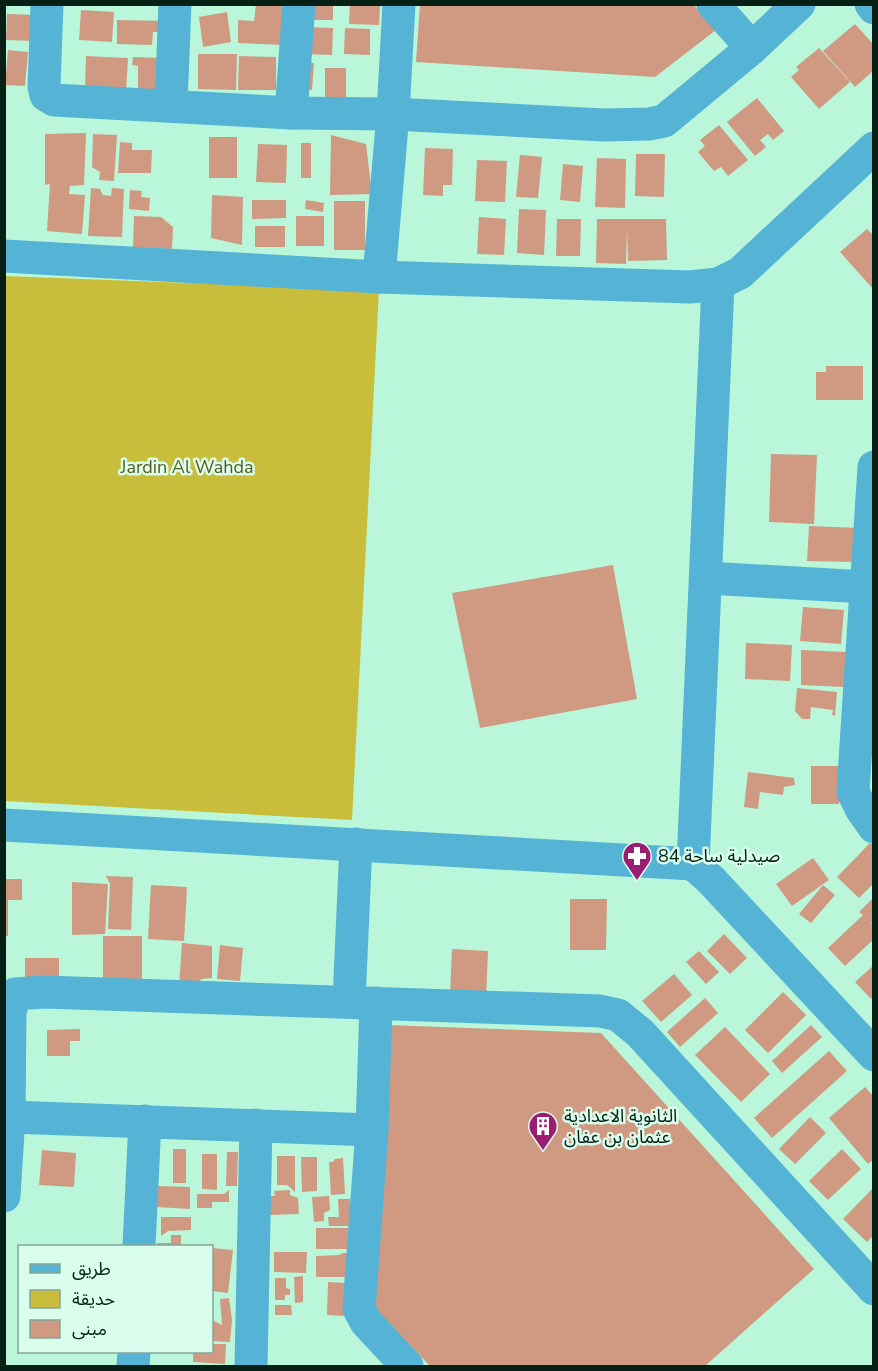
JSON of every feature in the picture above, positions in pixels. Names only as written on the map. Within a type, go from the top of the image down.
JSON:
[{"type":"street","points":[[47,4],[43,77],[46,95],[54,99],[291,113],[393,114],[593,124],[649,124],[664,121],[752,48],[799,4]]},
{"type":"street","points":[[171,105],[175,4]]},
{"type":"street","points":[[291,113],[299,4]]},
{"type":"street","points":[[379,277],[393,114],[399,4]]},
{"type":"street","points":[[713,4],[752,48]]},
{"type":"street","points":[[4,256],[379,277],[690,287],[718,284],[740,273],[873,148]]},
{"type":"street","points":[[693,864],[718,284]]},
{"type":"street","points":[[873,467],[853,792],[873,827]]},
{"type":"street","points":[[707,578],[866,587]]},
{"type":"street","points":[[4,825],[693,864],[711,880],[873,1055]]},
{"type":"street","points":[[356,844],[363,1002],[372,1130],[359,1309],[366,1322],[407,1366]]},
{"type":"street","points":[[4,1196],[9,1117],[10,1012],[15,994],[45,992],[600,1011],[618,1015],[640,1033],[873,1289]]},
{"type":"street","points":[[9,1117],[372,1130]]},
{"type":"street","points":[[139,1245],[145,1121]]},
{"type":"street","points":[[250,1366],[256,1125]]},
{"type":"green space","name":"Jardin Al Wahda","points":[[4,276],[379,290],[352,820],[5,801]]},
{"type":"building","points":[[256,4],[290,4],[285,45],[238,43],[238,20],[254,21]]},
{"type":"building","points":[[314,4],[333,4],[333,20],[314,20]]},
{"type":"building","points":[[350,4],[380,4],[379,25],[349,24]]},
{"type":"building","points":[[420,4],[693,4],[716,30],[655,77],[416,62]]},
{"type":"building","points":[[81,10],[114,12],[112,42],[79,40]]},
{"type":"building","points":[[227,12],[231,42],[203,47],[199,17]]},
{"type":"building","points":[[7,14],[37,15],[36,41],[6,40]]},
{"type":"building","points":[[117,20],[168,21],[168,32],[153,32],[152,45],[117,44]]},
{"type":"building","points":[[855,24],[874,45],[874,70],[855,87],[823,51]]},
{"type":"building","points":[[306,27],[333,28],[332,55],[305,54]]},
{"type":"building","points":[[345,28],[370,29],[370,55],[344,54]]},
{"type":"building","points":[[819,48],[850,82],[819,109],[791,77],[799,70],[796,67]]},
{"type":"building","points":[[8,50],[28,52],[25,86],[5,85]]},
{"type":"building","points":[[198,54],[237,54],[236,90],[198,89]]},
{"type":"building","points":[[86,56],[128,58],[126,92],[85,90]]},
{"type":"building","points":[[239,56],[276,57],[276,90],[238,90]]},
{"type":"building","points":[[133,57],[164,58],[164,91],[138,91],[138,66],[132,65]]},
{"type":"building","points":[[303,62],[314,63],[312,90],[301,89]]},
{"type":"building","points":[[325,68],[346,68],[346,100],[325,100]]},
{"type":"building","points":[[757,98],[784,131],[773,140],[768,134],[760,140],[766,147],[755,156],[727,122]]},
{"type":"building","points":[[719,125],[748,160],[728,176],[721,167],[714,171],[698,152],[705,146],[700,140]]},
{"type":"building","points":[[86,133],[84,185],[70,186],[69,194],[85,195],[82,234],[47,231],[50,184],[45,185],[45,134]]},
{"type":"building","points":[[93,134],[117,135],[114,181],[99,180],[100,172],[92,167]]},
{"type":"building","points":[[331,135],[366,144],[372,194],[330,195]]},
{"type":"building","points":[[209,137],[237,137],[237,178],[209,178]]},
{"type":"building","points":[[120,142],[132,143],[132,150],[152,150],[151,173],[118,173]]},
{"type":"building","points":[[301,143],[311,143],[311,178],[301,178]]},
{"type":"building","points":[[258,144],[287,145],[286,183],[256,182]]},
{"type":"building","points":[[425,148],[453,149],[452,185],[443,185],[443,196],[423,195]]},
{"type":"building","points":[[636,154],[665,154],[664,197],[635,196]]},
{"type":"building","points":[[520,155],[542,157],[538,198],[516,197]]},
{"type":"building","points":[[597,158],[626,159],[625,208],[595,207]]},
{"type":"building","points":[[477,160],[507,161],[505,202],[475,201]]},
{"type":"building","points":[[563,164],[583,166],[580,202],[560,200]]},
{"type":"building","points":[[91,188],[100,189],[103,195],[111,196],[112,188],[124,189],[122,237],[88,236]]},
{"type":"building","points":[[130,190],[142,191],[141,197],[150,198],[149,211],[129,209]]},
{"type":"building","points":[[212,195],[243,197],[242,245],[211,238]]},
{"type":"building","points":[[252,200],[286,200],[286,218],[252,219]]},
{"type":"building","points":[[306,200],[324,203],[323,212],[305,209]]},
{"type":"building","points":[[334,201],[365,201],[365,250],[334,250]]},
{"type":"building","points":[[519,209],[546,210],[544,255],[517,253]]},
{"type":"building","points":[[134,216],[161,217],[173,227],[172,249],[133,247]]},
{"type":"building","points":[[296,216],[324,216],[324,246],[296,246]]},
{"type":"building","points":[[479,217],[506,219],[504,255],[477,254]]},
{"type":"building","points":[[557,219],[581,219],[580,256],[556,256]]},
{"type":"building","points":[[597,219],[666,219],[667,260],[628,261],[627,230],[626,264],[596,263]]},
{"type":"building","points":[[255,226],[285,226],[285,247],[255,247]]},
{"type":"building","points":[[867,229],[874,236],[874,290],[840,252]]},
{"type":"building","points":[[826,366],[863,366],[863,400],[816,400],[816,372],[826,372]]},
{"type":"building","points":[[771,454],[817,455],[814,524],[769,522]]},
{"type":"building","points":[[809,526],[859,528],[854,562],[807,561]]},
{"type":"building","points":[[613,565],[637,699],[480,728],[452,593]]},
{"type":"building","points":[[803,607],[844,610],[841,644],[800,641]]},
{"type":"building","points":[[746,643],[792,645],[790,681],[745,679]]},
{"type":"building","points":[[801,650],[847,652],[845,687],[801,685]]},
{"type":"building","points":[[797,688],[837,692],[835,716],[832,715],[833,710],[811,707],[810,719],[802,719],[795,711]]},
{"type":"building","points":[[811,766],[839,766],[839,804],[811,804]]},
{"type":"building","points":[[748,772],[794,778],[795,785],[784,787],[783,795],[760,792],[758,809],[744,807]]},
{"type":"building","points":[[870,843],[874,846],[874,883],[859,898],[837,877]]},
{"type":"building","points":[[813,858],[829,880],[792,906],[776,884]]},
{"type":"building","points":[[106,876],[133,877],[131,930],[108,929],[110,884]]},
{"type":"building","points":[[4,879],[22,879],[22,900],[8,900],[8,936],[4,937]]},
{"type":"building","points":[[72,882],[108,884],[105,934],[72,935]]},
{"type":"building","points":[[151,885],[187,887],[184,941],[148,939]]},
{"type":"building","points":[[823,885],[835,895],[811,923],[799,914]]},
{"type":"building","points":[[874,897],[874,920],[871,923],[874,926],[874,939],[845,966],[828,948],[863,915],[859,912]]},
{"type":"building","points":[[570,899],[607,899],[606,950],[570,950]]},
{"type":"building","points":[[724,934],[747,958],[730,974],[707,951]]},
{"type":"building","points":[[103,936],[142,936],[142,985],[103,985]]},
{"type":"building","points":[[182,943],[212,946],[212,978],[202,979],[189,988],[179,987]]},
{"type":"building","points":[[220,945],[243,948],[240,981],[217,979]]},
{"type":"building","points":[[452,949],[488,951],[486,999],[450,997]]},
{"type":"building","points":[[699,951],[719,972],[706,984],[686,962]]},
{"type":"building","points":[[25,958],[59,958],[59,981],[25,981]]},
{"type":"building","points":[[874,965],[874,996],[871,999],[855,982]]},
{"type":"building","points":[[674,974],[692,995],[661,1022],[642,1001]]},
{"type":"building","points":[[783,992],[806,1015],[768,1053],[745,1030]]},
{"type":"building","points":[[705,998],[718,1013],[680,1047],[667,1032]]},
{"type":"building","name":"الثانوية الاعدادية عثمان بن عفان","points":[[387,1025],[601,1033],[814,1269],[705,1366],[430,1366],[370,1305]]},
{"type":"building","points":[[811,1025],[822,1037],[782,1073],[772,1061]]},
{"type":"building","points":[[725,1027],[770,1074],[741,1102],[695,1055]]},
{"type":"building","points":[[80,1029],[80,1041],[70,1041],[70,1056],[47,1056],[47,1030]]},
{"type":"building","points":[[829,1051],[847,1071],[772,1138],[754,1118]]},
{"type":"building","points":[[865,1087],[874,1097],[874,1159],[868,1164],[829,1118]]},
{"type":"building","points":[[810,1117],[826,1133],[795,1164],[779,1149]]},
{"type":"building","points":[[173,1149],[186,1149],[186,1183],[173,1183]]},
{"type":"building","points":[[842,1149],[861,1169],[828,1200],[809,1181]]},
{"type":"building","points":[[42,1150],[76,1153],[74,1187],[39,1185]]},
{"type":"building","points":[[227,1152],[238,1152],[237,1186],[226,1186]]},
{"type":"building","points":[[202,1154],[217,1154],[217,1190],[202,1189]]},
{"type":"building","points":[[277,1156],[295,1156],[295,1192],[287,1185],[277,1185]]},
{"type":"building","points":[[301,1157],[317,1157],[317,1191],[302,1192]]},
{"type":"building","points":[[343,1158],[345,1194],[331,1195],[329,1162]]},
{"type":"building","points":[[157,1186],[190,1187],[190,1209],[157,1207]]},
{"type":"building","points":[[874,1187],[874,1235],[867,1242],[843,1219]]},
{"type":"building","points":[[229,1190],[229,1202],[212,1202],[212,1208],[197,1208],[197,1194],[224,1194]]},
{"type":"building","points":[[290,1190],[290,1195],[298,1198],[299,1214],[270,1215],[269,1196],[275,1196],[274,1191]]},
{"type":"building","points":[[329,1196],[330,1210],[324,1213],[324,1221],[314,1222],[312,1197]]},
{"type":"building","points":[[338,1199],[350,1199],[350,1226],[329,1226],[328,1217],[339,1217]]},
{"type":"building","points":[[161,1217],[191,1217],[191,1230],[168,1231],[161,1236]]},
{"type":"building","points":[[316,1228],[349,1228],[349,1249],[316,1249]]},
{"type":"building","points":[[171,1235],[181,1235],[181,1245],[157,1245],[157,1243],[171,1243]]},
{"type":"building","points":[[213,1248],[233,1250],[228,1293],[213,1291]]},
{"type":"building","points":[[274,1252],[307,1252],[306,1273],[274,1272]]},
{"type":"building","points":[[349,1253],[349,1277],[316,1277],[316,1256]]},
{"type":"building","points":[[303,1276],[303,1302],[295,1303],[294,1277]]},
{"type":"building","points":[[275,1278],[286,1278],[286,1288],[290,1289],[290,1295],[285,1295],[285,1300],[275,1300]]},
{"type":"building","points":[[328,1282],[346,1283],[345,1316],[327,1315]]},
{"type":"building","points":[[229,1298],[232,1320],[230,1342],[213,1341],[213,1320],[222,1325],[220,1299]]},
{"type":"building","points":[[275,1305],[291,1305],[292,1315],[275,1315]]},
{"type":"building","points":[[213,1344],[226,1344],[225,1364],[193,1362],[193,1353],[213,1353]]},
{"type":"place","name":"صيدلية ساحة 84","points":[[637,882]]},
{"type":"place","name":"الثانوية الاعدادية عثمان بن عفان","points":[[543,1152]]}]
